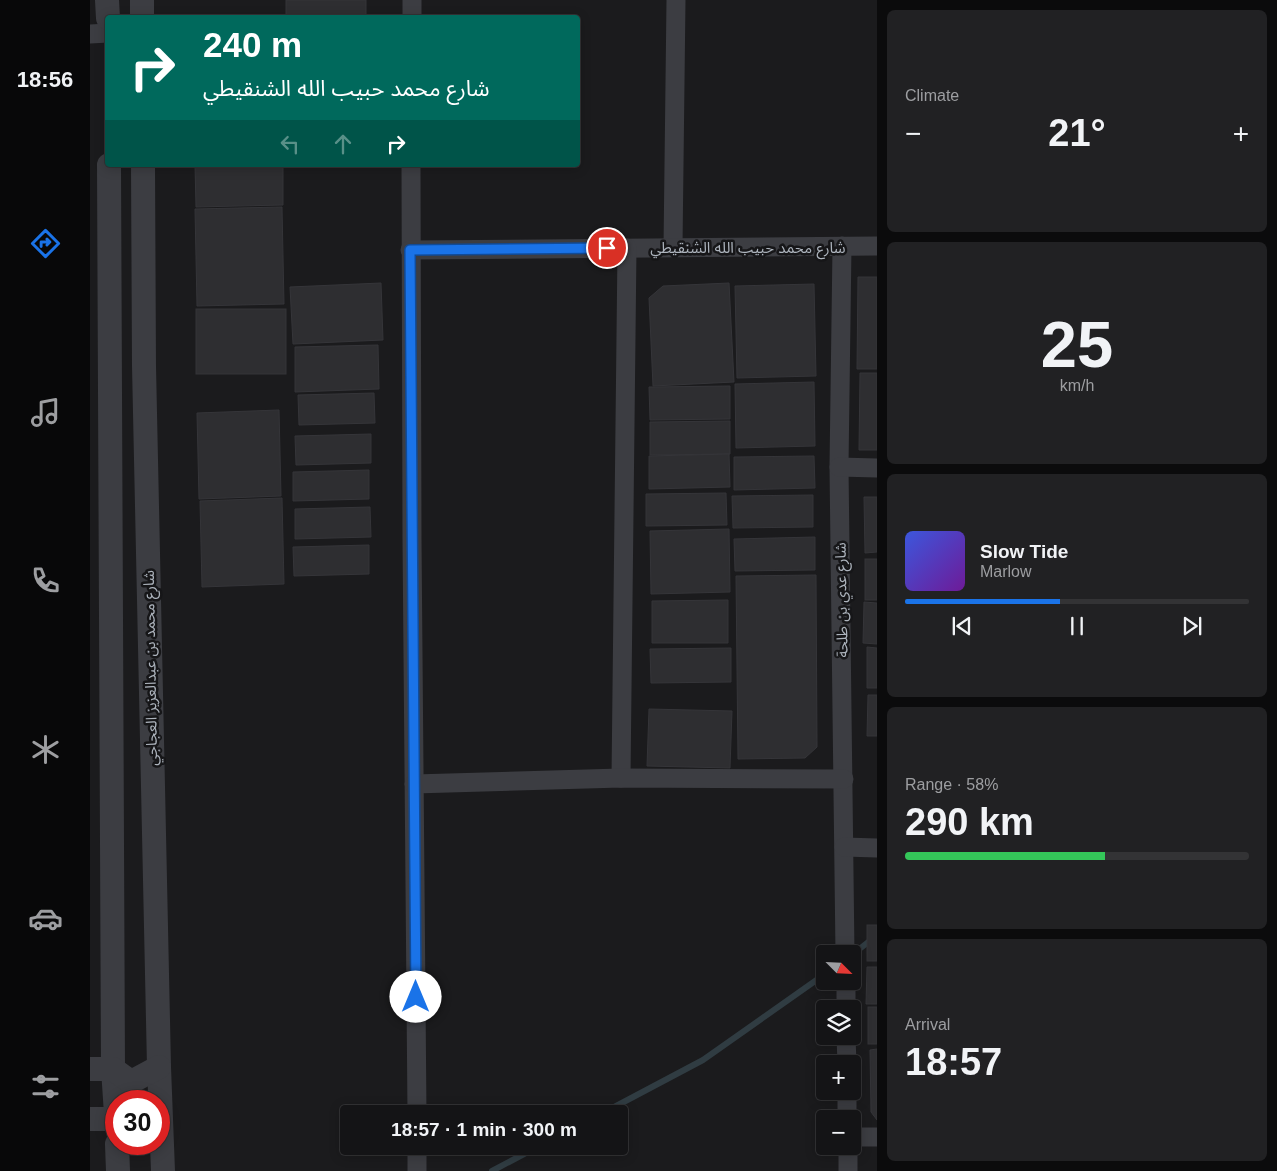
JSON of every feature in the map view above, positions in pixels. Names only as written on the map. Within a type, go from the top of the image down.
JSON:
[{"type":"street","points":[[108,0],[108,15]]},
{"type":"street","points":[[142,0],[142,15]]},
{"type":"street","points":[[412,0],[412,15]]},
{"type":"street","points":[[674,247],[676,0]]},
{"type":"street","points":[[90,34],[105,34]]},
{"type":"street","points":[[108,1090],[101,1069],[109,167]]},
{"type":"street","name":"شارع محمد بن عبدالعزيز العجاجي","points":[[143,167],[144,366],[159,1090]]},
{"type":"street","points":[[410,167],[417,1105]]},
{"type":"street","name":"شارع عدي بن طلحة","points":[[842,246],[839,468],[846,945]]},
{"type":"street","name":"شارع محمد حبيب الله الشنقيطي","points":[[410,250],[877,246]]},
{"type":"street","points":[[621,778],[627,248]]},
{"type":"street","points":[[839,468],[877,468]]},
{"type":"street","points":[[414,784],[621,778],[844,779]]},
{"type":"street","points":[[844,847],[877,848]]},
{"type":"street","points":[[101,1069],[131,1082],[159,1067]]},
{"type":"street","points":[[90,1119],[105,1119]]},
{"type":"street","points":[[861,1137],[877,1137]]},
{"type":"street","points":[[117,1155],[118,1171]]},
{"type":"street","name":"شارع محمد بن عبدالعزيز العجاجي","points":[[162,1155],[163,1171]]},
{"type":"street","points":[[417,1155],[417,1171]]},
{"type":"street","points":[[848,1155],[848,1171]]},
{"type":"building","points":[[286,0],[366,0],[366,15],[286,15]]},
{"type":"building","points":[[195,167],[283,167],[283,205],[196,207]]},
{"type":"building","points":[[282,207],[284,304],[197,306],[195,209]]},
{"type":"building","points":[[858,277],[877,277],[877,369],[857,369]]},
{"type":"building","points":[[381,283],[383,340],[293,344],[290,287]]},
{"type":"building","points":[[729,283],[734,382],[653,386],[649,298],[663,286]]},
{"type":"building","points":[[814,284],[816,376],[737,378],[735,286]]},
{"type":"building","points":[[196,309],[286,309],[286,374],[196,374]]},
{"type":"building","points":[[378,345],[379,389],[295,392],[295,347]]},
{"type":"building","points":[[860,373],[877,373],[877,450],[859,450]]},
{"type":"building","points":[[814,382],[815,446],[736,448],[735,384]]},
{"type":"building","points":[[730,386],[730,419],[650,420],[649,387]]},
{"type":"building","points":[[374,393],[375,423],[299,425],[298,395]]},
{"type":"building","points":[[279,410],[281,496],[199,499],[197,413]]},
{"type":"building","points":[[730,421],[730,454],[650,455],[650,422]]},
{"type":"building","points":[[371,434],[371,463],[296,465],[295,436]]},
{"type":"building","points":[[729,454],[730,487],[649,489],[649,456]]},
{"type":"building","points":[[814,456],[815,488],[734,490],[734,457]]},
{"type":"building","points":[[369,470],[369,499],[293,501],[293,472]]},
{"type":"building","points":[[726,493],[727,525],[646,526],[646,494]]},
{"type":"building","points":[[813,495],[813,527],[733,528],[732,496]]},
{"type":"building","points":[[864,497],[877,497],[877,552],[865,553]]},
{"type":"building","points":[[282,498],[284,584],[202,587],[200,501]]},
{"type":"building","points":[[370,507],[371,537],[295,539],[295,509]]},
{"type":"building","points":[[729,529],[730,592],[651,594],[650,531]]},
{"type":"building","points":[[815,537],[815,570],[735,571],[734,539]]},
{"type":"building","points":[[369,545],[369,574],[294,576],[293,547]]},
{"type":"building","points":[[865,559],[877,559],[877,600],[865,600]]},
{"type":"building","points":[[816,575],[817,747],[805,758],[738,759],[736,576]]},
{"type":"building","points":[[728,600],[728,643],[652,643],[652,601]]},
{"type":"building","points":[[864,602],[877,603],[877,644],[863,643]]},
{"type":"building","points":[[867,647],[877,648],[877,688],[867,688]]},
{"type":"building","points":[[731,648],[731,682],[651,683],[650,649]]},
{"type":"building","points":[[868,695],[877,695],[877,736],[867,736]]},
{"type":"building","points":[[649,709],[732,711],[730,768],[647,766]]},
{"type":"building","points":[[867,925],[877,925],[877,961],[867,961]]},
{"type":"building","points":[[867,967],[877,967],[877,1004],[866,1004]]},
{"type":"building","points":[[868,1007],[877,1007],[877,1044],[868,1044]]},
{"type":"building","points":[[877,1049],[877,1120],[871,1112],[870,1050]]},
{"type":"waterway","points":[[861,948],[877,935]]},
{"type":"waterway","points":[[618,1105],[703,1060],[816,980]]},
{"type":"waterway","points":[[492,1171],[522,1155]]},
{"type":"route","points":[[416,997],[410,250],[607,248]]}]
